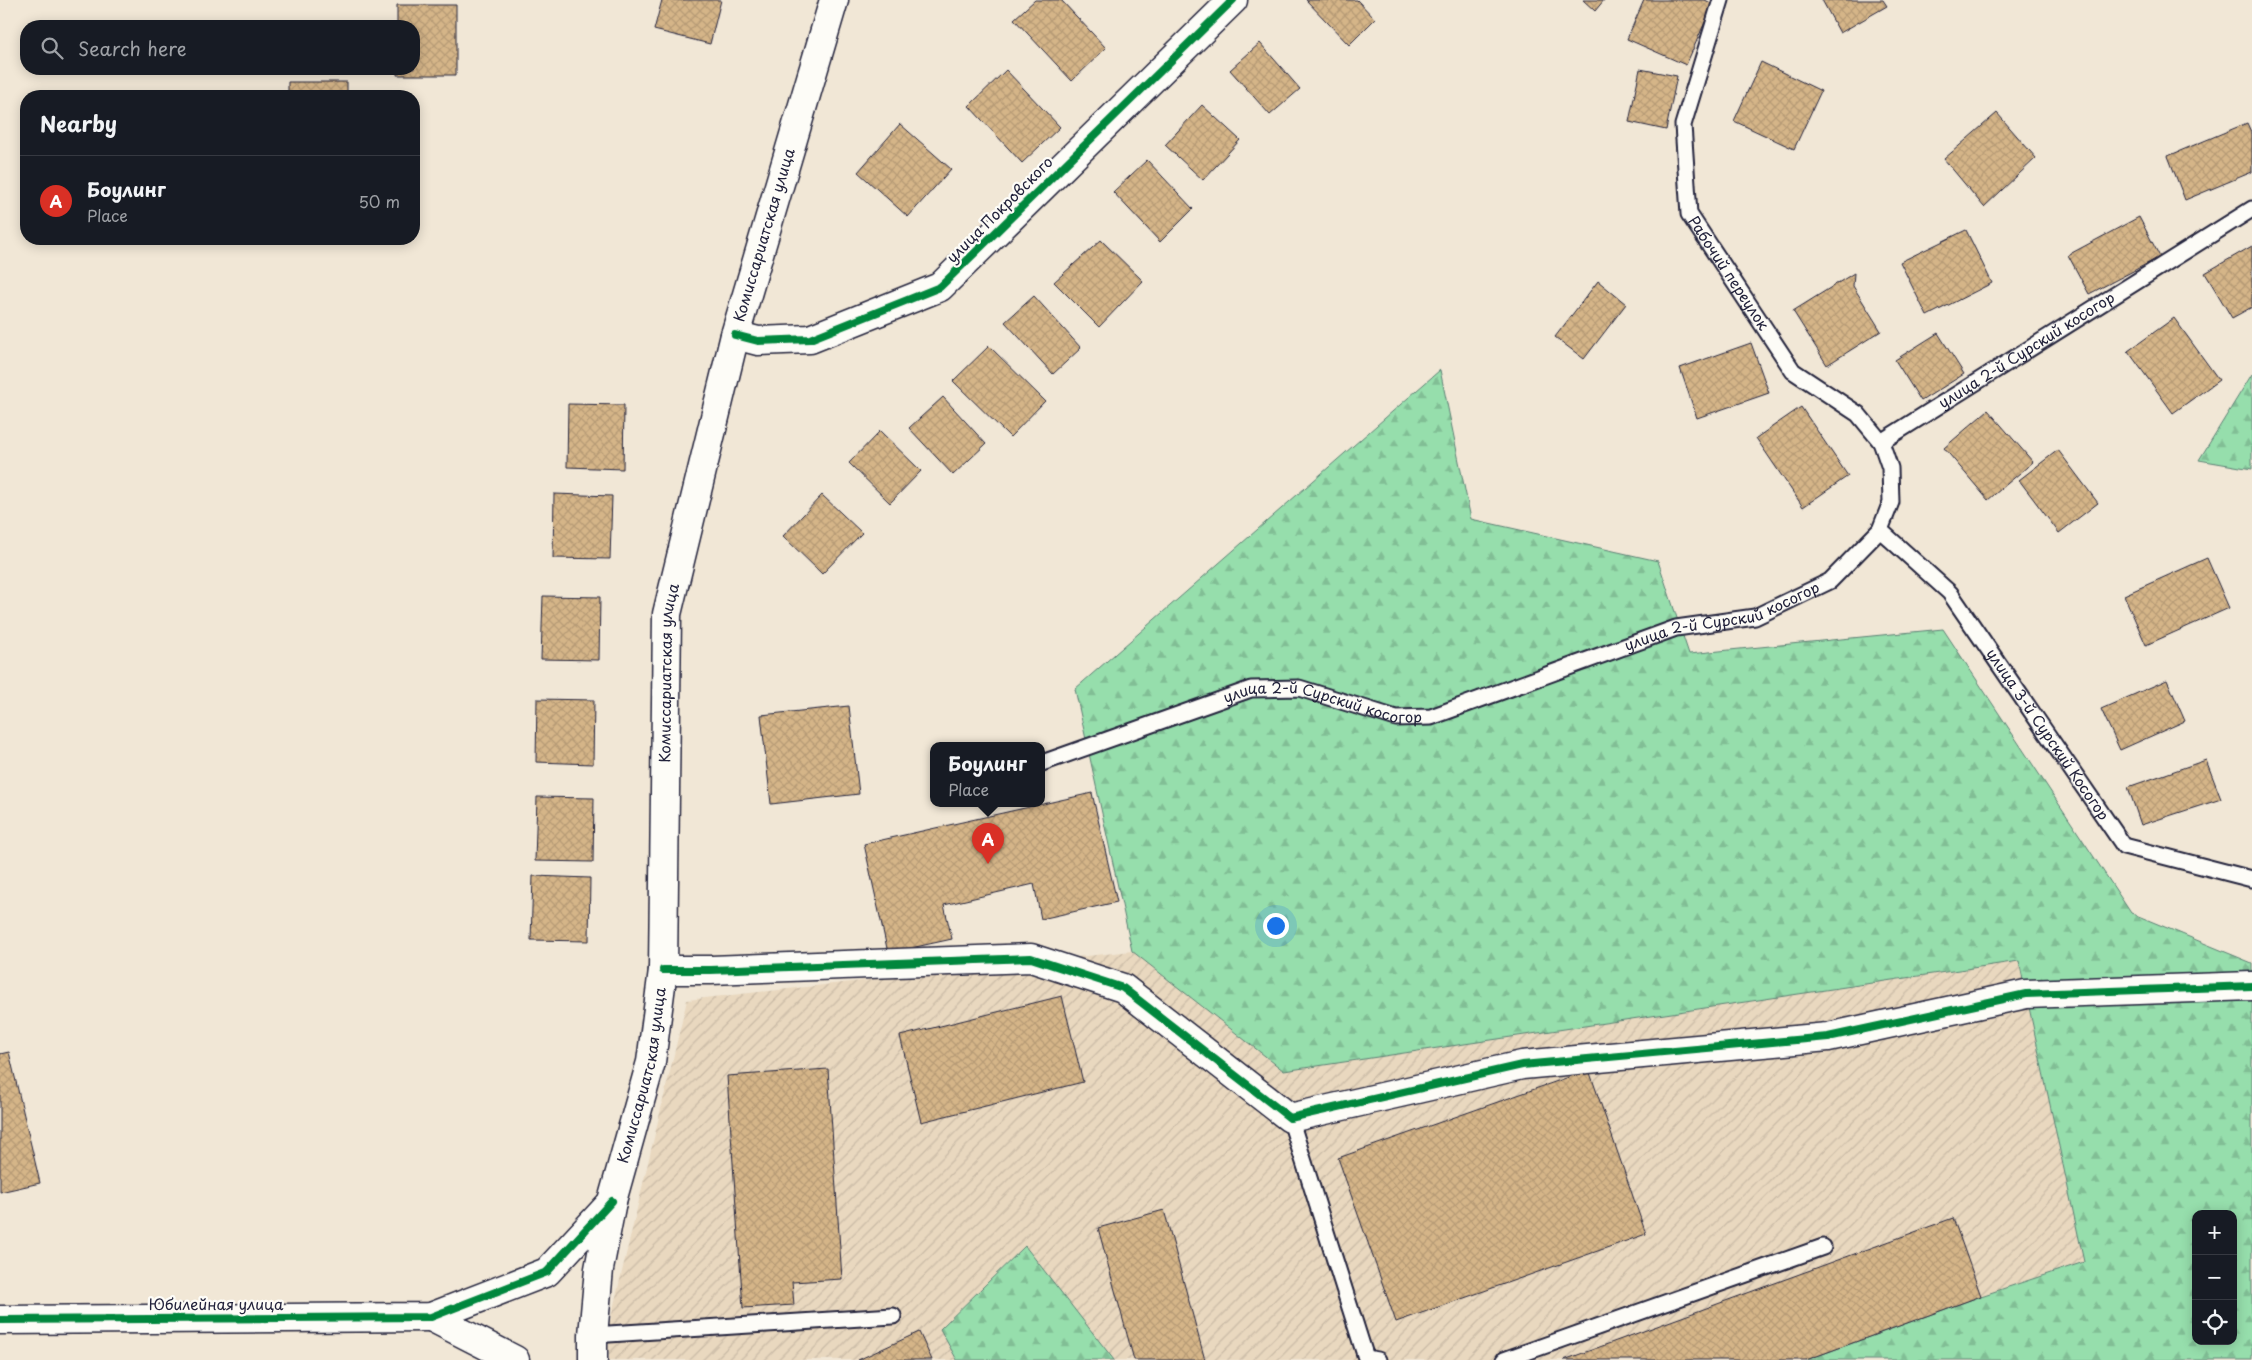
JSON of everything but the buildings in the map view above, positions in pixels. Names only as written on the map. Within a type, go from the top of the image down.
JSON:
[{"type":"street","name":"Комиссариатская улица","points":[[593,1348],[599,1269],[612,1202],[652,1062],[663,970],[667,614],[735,335],[834,0]]},
{"type":"street","name":"улица Покровского","points":[[735,335],[758,340],[810,339],[940,287],[1233,0]]},
{"type":"street","points":[[663,970],[711,970],[1031,958],[1123,988],[1290,1118],[1522,1065],[1828,1038],[2026,994],[2252,986]]},
{"type":"street","points":[[431,1317],[547,1272],[612,1202]]},
{"type":"street","points":[[431,1317],[515,1360]]},
{"type":"street","name":"Юбилейная улица","points":[[0,1320],[431,1317]]},
{"type":"lane","name":"Рабочий переулок","points":[[1721,0],[1683,125],[1689,214],[1793,371],[1858,414],[1881,442]]},
{"type":"lane","name":"улица 2-й Сурский косогор","points":[[1045,763],[1251,689],[1299,688],[1396,718],[1431,717],[1676,628],[1755,617],[1830,580],[1880,530],[1891,502],[1890,468],[1881,442],[2252,209]]},
{"type":"lane","name":"улица 3-й Сурский Косогор","points":[[1880,530],[1950,593],[2124,846],[2252,879]]},
{"type":"lane","points":[[1290,1118],[1366,1358],[1378,1360]]},
{"type":"lane","points":[[1504,1360],[1823,1247]]},
{"type":"lane","points":[[593,1348],[893,1316]]},
{"type":"shaded area","points":[[1132,951],[1284,1071],[2019,961],[2084,1262],[1981,1296],[1806,1360],[1114,1360],[1025,1246],[940,1329],[957,1360],[609,1360],[608,1330],[687,1000]]},
{"type":"green space","points":[[1440,370],[1471,519],[1658,561],[1689,654],[1943,629],[2131,913],[2252,963],[2252,1360],[1806,1360],[1981,1296],[2084,1262],[2019,961],[1284,1071],[1132,951],[1075,689]]},
{"type":"green space","points":[[2252,374],[2252,469],[2199,460]]},
{"type":"green space","points":[[1025,1246],[1114,1360],[957,1360],[940,1329]]},
{"type":"cycle path","points":[[735,335],[758,341],[810,339],[940,287],[1233,0]]},
{"type":"cycle path","points":[[663,970],[711,970],[1031,958],[1123,988],[1290,1118],[1522,1065],[1828,1037],[2026,994],[2252,986]]},
{"type":"cycle path","points":[[0,1320],[431,1317],[547,1272],[612,1201]]},
{"type":"place","name":"Боулинг","points":[[988,864]]}]
